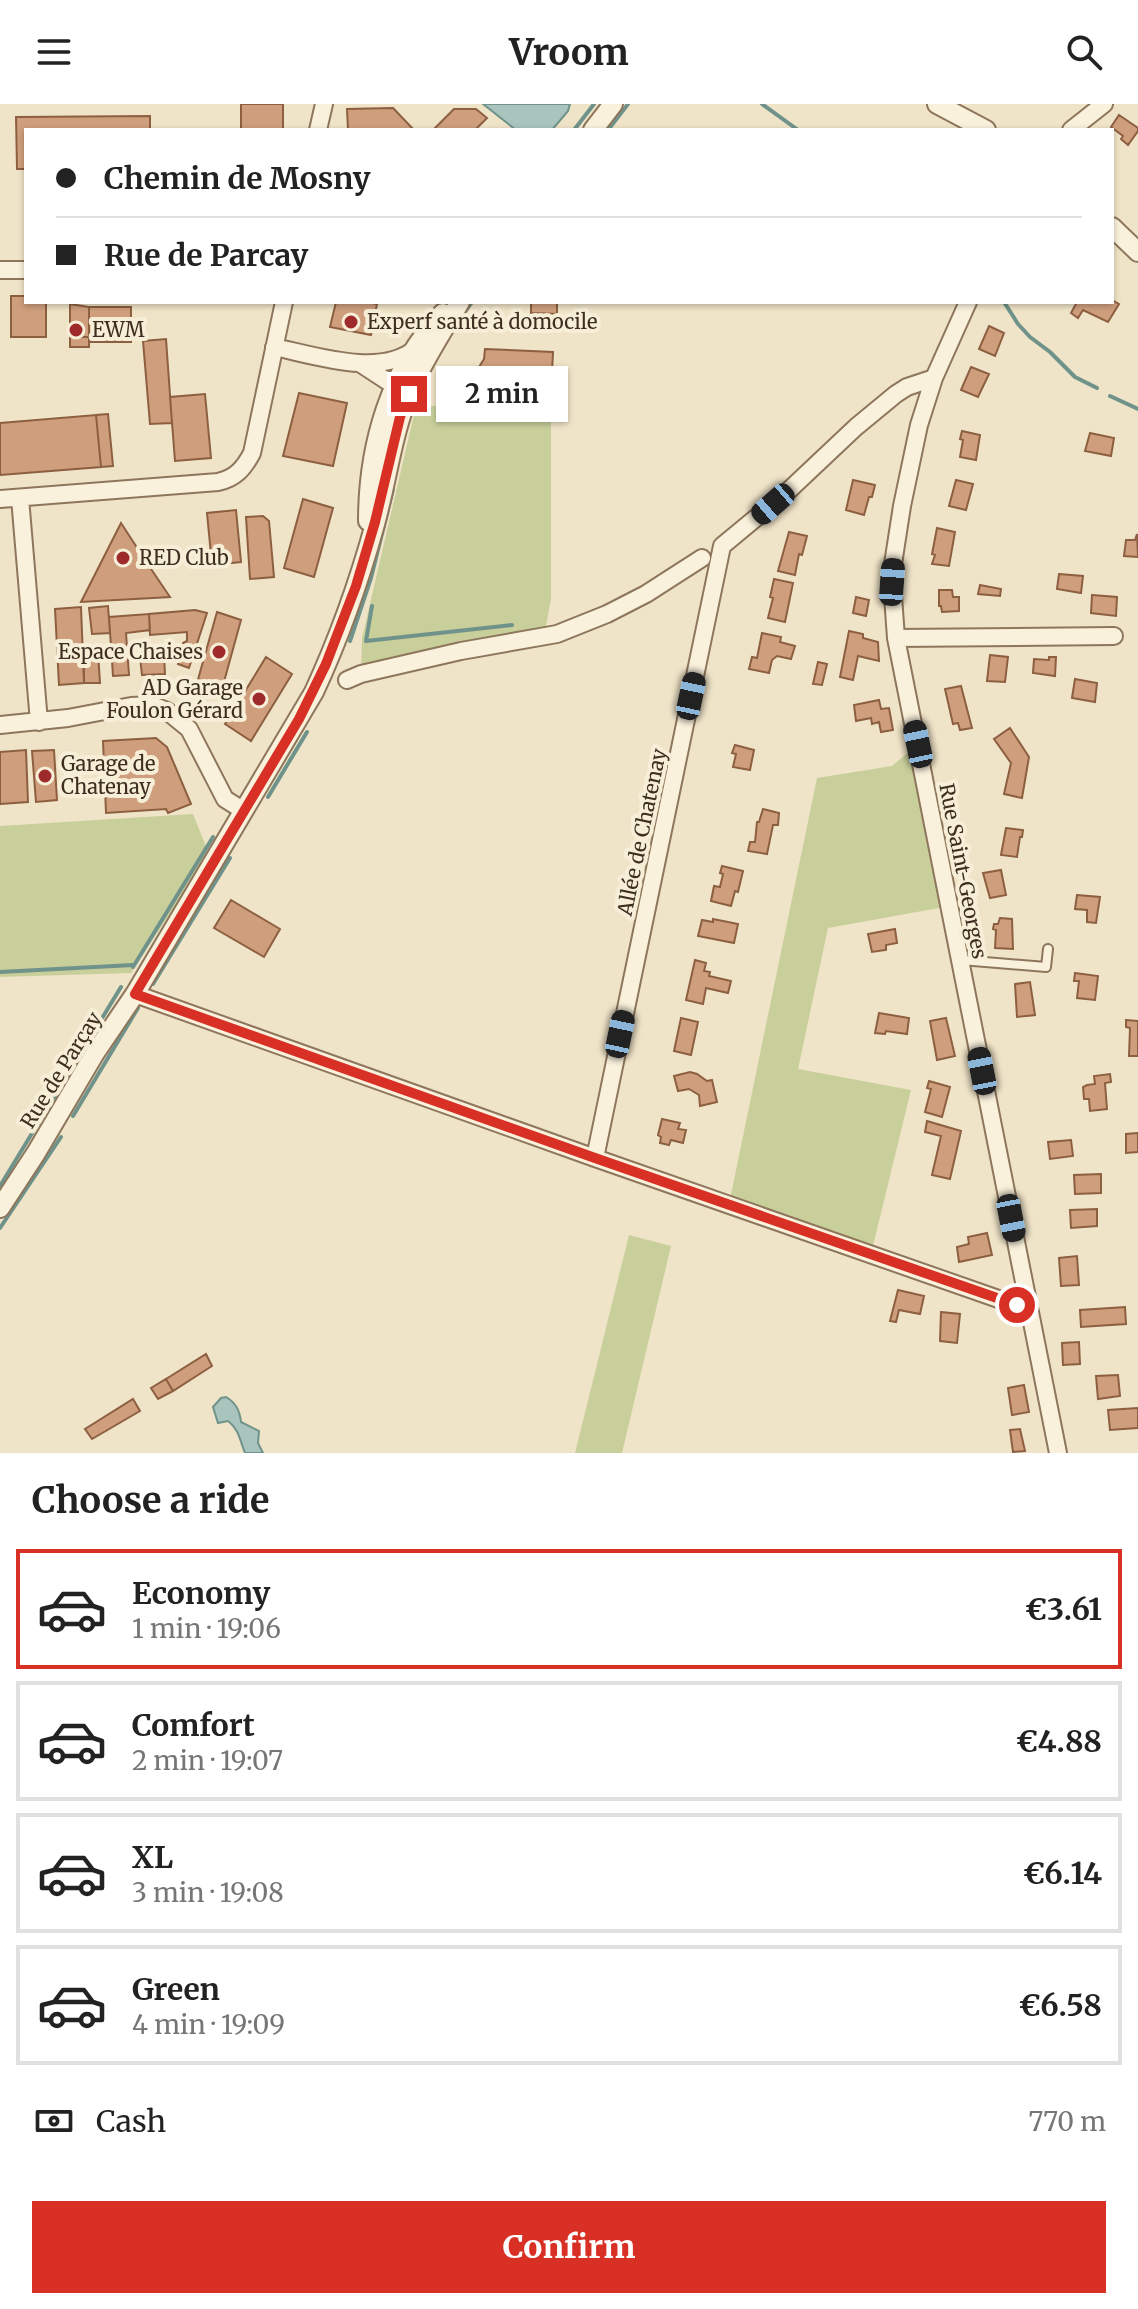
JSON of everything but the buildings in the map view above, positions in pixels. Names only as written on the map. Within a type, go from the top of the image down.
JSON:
[{"type":"street","points":[[318,128],[324,104]]},
{"type":"street","points":[[595,128],[613,104]]},
{"type":"street","points":[[937,104],[982,128]]},
{"type":"street","points":[[1074,128],[1104,104]]},
{"type":"street","points":[[1114,229],[1138,252]]},
{"type":"street","points":[[0,270],[24,270]]},
{"type":"street","points":[[0,499],[218,482],[235,476],[252,453],[284,304]]},
{"type":"street","points":[[366,551],[371,468],[401,378],[415,349],[451,304]]},
{"type":"street","points":[[366,551],[400,417],[401,378],[458,304]]},
{"type":"street","name":"Rue Saint-Georges","points":[[967,304],[934,378],[919,425],[896,541],[892,582],[896,638],[1058,1453]]},
{"type":"street","points":[[274,347],[361,364],[401,378]]},
{"type":"street","points":[[361,364],[384,362],[415,349]]},
{"type":"street","points":[[384,362],[401,378]]},
{"type":"street","points":[[347,680],[461,651],[557,634],[633,601],[711,553],[786,493],[896,394],[934,378]]},
{"type":"street","points":[[20,498],[39,722]]},
{"type":"street","name":"Rue de Parçay","points":[[0,1208],[135,994],[314,692],[342,625],[366,551]]},
{"type":"street","name":"Allée de Chatenay","points":[[595,1158],[711,553]]},
{"type":"street","points":[[896,638],[1114,636]]},
{"type":"street","points":[[0,725],[152,705],[167,711],[189,729],[225,799],[244,811]]},
{"type":"street","points":[[135,994],[1007,1302],[1029,1306]]},
{"type":"lane","points":[[961,960],[1046,967],[1048,949]]},
{"type":"green space","points":[[416,406],[551,406],[551,599],[544,637],[361,674],[362,638]]},
{"type":"green space","points":[[918,744],[950,906],[828,928],[798,1069],[911,1090],[871,1254],[729,1204],[817,778],[892,766]]},
{"type":"green space","points":[[193,814],[209,854],[131,973],[0,977],[0,826]]},
{"type":"green space","points":[[629,1235],[671,1246],[622,1453],[575,1453]]},
{"type":"water","points":[[483,104],[570,104],[554,128],[513,128]]},
{"type":"water","points":[[226,1397],[236,1407],[241,1422],[259,1431],[258,1443],[263,1453],[245,1453],[232,1424],[228,1421],[218,1423],[213,1407]]},
{"type":"waterway","points":[[576,128],[594,104]]},
{"type":"waterway","points":[[610,128],[628,104]]},
{"type":"waterway","points":[[762,104],[795,128]]},
{"type":"waterway","points":[[461,317],[471,304]]},
{"type":"waterway","points":[[1005,304],[1030,337],[1075,377],[1097,388]]},
{"type":"waterway","points":[[413,407],[425,380]]},
{"type":"waterway","points":[[1110,396],[1138,409]]},
{"type":"waterway","points":[[350,641],[371,578],[393,489]]},
{"type":"waterway","points":[[372,606],[366,641],[512,625]]},
{"type":"waterway","points":[[268,797],[307,732]]},
{"type":"waterway","points":[[133,967],[213,837]]},
{"type":"waterway","points":[[153,984],[230,858]]},
{"type":"waterway","points":[[0,972],[133,965]]},
{"type":"waterway","points":[[0,1186],[121,987]]},
{"type":"waterway","points":[[73,1116],[138,1008]]},
{"type":"waterway","points":[[0,1228],[61,1137]]},
{"type":"place","name":"Experf santé à domocile","points":[[351,322]]},
{"type":"place","name":"EWM","points":[[76,330]]},
{"type":"place","name":"RED Club","points":[[123,558]]},
{"type":"place","name":"Espace Chaises","points":[[219,652]]},
{"type":"place","name":"AD Garage Foulon Gérard","points":[[259,699]]},
{"type":"place","name":"Garage de Chatenay","points":[[45,776]]},
{"type":"route","points":[[409,394],[400,417],[356,586],[314,692],[135,994],[1017,1305]]}]
